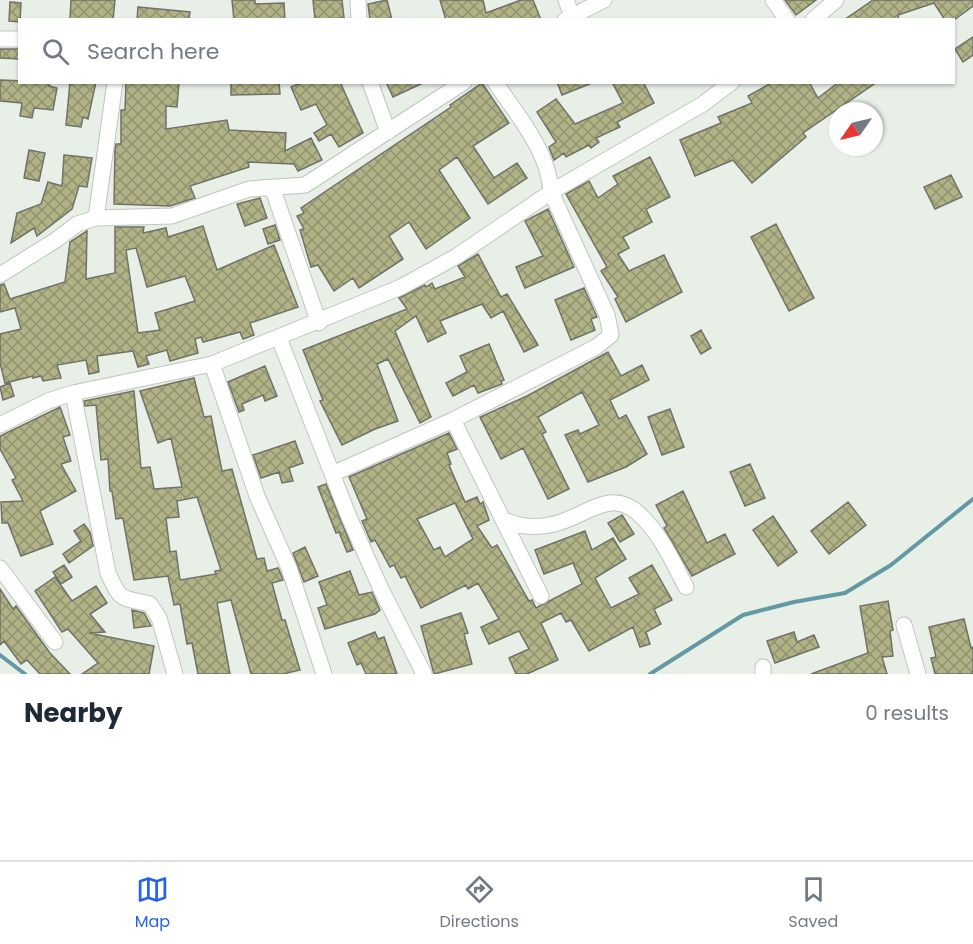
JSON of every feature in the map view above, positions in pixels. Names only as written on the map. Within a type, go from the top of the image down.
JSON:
[{"type":"street","points":[[358,0],[359,18]]},
{"type":"street","points":[[566,0],[568,18],[604,0]]},
{"type":"street","points":[[773,0],[786,18]]},
{"type":"street","points":[[815,18],[836,0]]},
{"type":"street","points":[[0,39],[18,39]]},
{"type":"street","points":[[96,218],[115,84]]},
{"type":"street","points":[[371,84],[388,132]]},
{"type":"street","points":[[0,275],[57,240],[76,224],[96,218],[172,216],[249,189],[305,185],[461,84]]},
{"type":"street","points":[[332,474],[453,420],[596,347],[611,335],[607,315],[551,192],[550,174],[541,154],[496,84]]},
{"type":"street","points":[[0,424],[48,401],[73,393],[212,364],[318,323],[401,287],[457,256],[551,192],[703,104],[729,84]]},
{"type":"street","points":[[272,187],[318,323]]},
{"type":"street","points":[[279,338],[332,474],[380,587],[423,670]]},
{"type":"street","points":[[212,364],[257,496],[289,568],[324,674]]},
{"type":"street","points":[[73,393],[108,573],[118,594],[124,600],[150,604],[159,618],[176,674]]},
{"type":"street","points":[[453,420],[541,596]]},
{"type":"street","points":[[504,520],[522,527],[539,527],[556,524],[609,502],[627,504],[644,518],[657,535],[686,587]]},
{"type":"street","points":[[0,568],[55,642]]},
{"type":"street","points":[[904,626],[918,674]]},
{"type":"building","points":[[71,0],[115,0],[113,18],[70,18]]},
{"type":"building","points":[[232,0],[255,0],[255,4],[284,3],[285,18],[234,18]]},
{"type":"building","points":[[313,0],[342,0],[344,18],[315,18]]},
{"type":"building","points":[[387,0],[392,18],[370,18],[368,4]]},
{"type":"building","points":[[440,0],[483,0],[486,13],[521,0],[533,0],[540,18],[445,18]]},
{"type":"building","points":[[785,0],[816,0],[796,15]]},
{"type":"building","points":[[873,0],[973,0],[973,6],[955,19],[944,18],[934,3],[898,15],[899,18],[847,18]]},
{"type":"building","points":[[10,2],[21,3],[18,22],[9,21]]},
{"type":"building","points":[[138,7],[190,12],[189,18],[137,18]]},
{"type":"building","points":[[973,37],[973,55],[963,62],[955,49]]},
{"type":"building","points":[[0,49],[18,49],[18,59],[0,58]]},
{"type":"building","points":[[0,80],[18,81],[18,84],[50,84],[49,86],[57,88],[53,110],[34,108],[32,118],[20,116],[22,103],[0,101]]},
{"type":"building","points":[[70,84],[96,84],[88,119],[83,117],[81,127],[66,125]]},
{"type":"building","points":[[126,84],[179,84],[177,107],[166,106],[166,129],[227,120],[229,130],[286,133],[285,151],[311,138],[322,160],[298,171],[294,164],[248,162],[249,167],[190,186],[195,198],[170,206],[114,204],[115,149],[116,144],[121,144],[121,110],[125,110]]},
{"type":"building","points":[[231,84],[279,84],[280,94],[231,95]]},
{"type":"building","points":[[298,84],[341,84],[363,133],[339,147],[331,134],[319,141],[314,133],[327,125],[316,104],[301,110],[291,87]]},
{"type":"building","points":[[387,84],[421,84],[393,97]]},
{"type":"building","points":[[483,84],[509,123],[473,146],[494,178],[517,163],[527,178],[488,204],[457,157],[439,170],[470,218],[426,249],[409,222],[389,236],[403,259],[359,288],[353,278],[334,291],[318,265],[311,267],[300,230],[304,229],[297,216],[304,213],[301,208],[451,107],[450,105]]},
{"type":"building","points":[[558,84],[590,84],[562,95]]},
{"type":"building","points":[[613,84],[644,84],[654,103],[617,122],[620,127],[596,138],[599,142],[591,148],[589,145],[566,157],[564,153],[554,160],[549,147],[556,142],[537,112],[556,99],[575,124],[623,103]]},
{"type":"building","points":[[769,84],[810,84],[818,98],[836,84],[874,84],[848,102],[829,102],[829,115],[803,133],[806,137],[752,183],[733,160],[695,176],[680,140],[721,123],[718,117],[752,103],[748,96]]},
{"type":"building","points":[[29,150],[45,153],[39,181],[24,178]]},
{"type":"building","points":[[64,155],[92,158],[87,187],[79,186],[72,209],[37,236],[34,228],[11,243],[17,213],[41,204],[48,182],[62,186]]},
{"type":"building","points":[[650,157],[670,197],[646,209],[652,222],[623,237],[629,248],[618,254],[629,271],[664,255],[682,292],[626,322],[615,299],[618,297],[601,271],[607,267],[566,194],[589,181],[598,198],[618,184],[613,176]]},
{"type":"building","points":[[951,175],[962,197],[935,209],[924,187]]},
{"type":"building","points":[[260,198],[267,218],[245,226],[237,204]]},
{"type":"building","points":[[548,209],[574,267],[525,288],[516,267],[543,256],[525,221]]},
{"type":"building","points":[[776,224],[814,298],[789,311],[751,237]]},
{"type":"building","points":[[275,225],[280,240],[268,244],[263,229]]},
{"type":"building","points":[[203,226],[217,270],[274,245],[298,307],[250,323],[254,335],[243,339],[240,332],[203,342],[201,337],[195,339],[198,353],[170,361],[167,350],[146,356],[149,364],[138,367],[133,351],[97,356],[99,372],[89,374],[86,360],[57,365],[61,378],[43,381],[41,376],[33,378],[33,376],[5,383],[0,363],[0,334],[21,329],[15,308],[0,312],[0,285],[4,284],[10,299],[65,282],[70,242],[87,231],[86,279],[115,273],[115,227],[144,227],[143,233],[166,228],[168,237]],"holes":[[[136,248],[147,287],[185,276],[195,301],[155,313],[160,330],[138,333],[126,250]]]},
{"type":"building","points":[[478,254],[501,297],[507,294],[538,345],[524,352],[503,311],[491,318],[482,304],[440,321],[446,333],[428,342],[416,316],[395,331],[431,417],[420,423],[388,359],[377,364],[398,421],[342,445],[320,401],[323,400],[303,350],[407,309],[399,298],[425,285],[426,287],[432,283],[435,289],[465,277],[458,266]]},
{"type":"building","points":[[584,288],[597,317],[591,319],[595,330],[571,340],[555,300]]},
{"type":"building","points":[[701,330],[711,348],[701,354],[691,336]]},
{"type":"building","points":[[489,344],[504,380],[501,381],[502,384],[478,393],[474,385],[453,396],[446,383],[467,372],[460,356]]},
{"type":"building","points":[[608,352],[621,376],[642,365],[649,380],[610,400],[619,419],[626,415],[647,454],[626,467],[588,482],[565,435],[578,430],[580,434],[599,425],[582,392],[538,417],[546,432],[542,434],[569,489],[548,499],[523,448],[501,459],[480,417],[527,396]]},
{"type":"building","points":[[265,366],[277,396],[265,401],[263,395],[242,404],[244,410],[239,412],[228,382]]},
{"type":"building","points":[[194,378],[204,417],[211,416],[222,471],[232,469],[257,559],[264,558],[267,571],[278,568],[283,580],[272,583],[282,620],[285,620],[300,670],[283,674],[251,674],[231,600],[217,603],[230,674],[198,674],[192,643],[187,644],[180,604],[174,605],[168,576],[134,580],[123,518],[116,519],[112,491],[110,491],[108,459],[101,460],[96,405],[85,406],[84,401],[134,391],[141,468],[150,467],[154,489],[182,487],[171,438],[158,443],[140,391]],"holes":[[[197,497],[221,570],[215,571],[216,574],[180,580],[176,551],[170,552],[166,518],[179,517],[177,501]]]},
{"type":"building","points":[[10,383],[14,396],[3,400],[0,387]]},
{"type":"building","points":[[60,407],[70,435],[63,437],[71,461],[61,464],[76,491],[40,511],[53,544],[21,556],[8,523],[2,523],[1,502],[23,501],[12,480],[16,478],[0,449],[0,436]]},
{"type":"building","points":[[670,409],[684,447],[662,455],[648,417]]},
{"type":"building","points":[[449,433],[457,449],[447,453],[451,464],[449,465],[465,502],[477,497],[480,504],[483,502],[489,520],[477,526],[492,548],[497,545],[529,601],[532,600],[536,608],[582,584],[573,563],[544,574],[535,550],[585,531],[592,550],[613,538],[626,559],[595,578],[611,608],[639,594],[629,578],[652,565],[672,600],[654,609],[661,624],[646,632],[650,644],[640,647],[633,627],[589,651],[571,620],[566,622],[561,613],[541,623],[558,660],[527,674],[516,674],[509,658],[529,649],[519,631],[489,644],[481,627],[499,619],[478,583],[468,589],[466,585],[421,608],[405,576],[401,578],[394,565],[390,567],[375,540],[371,542],[362,521],[367,519],[349,477]],"holes":[[[455,503],[473,539],[445,557],[440,547],[434,550],[417,519]]]},
{"type":"building","points":[[295,441],[303,463],[289,468],[293,481],[282,483],[279,472],[261,478],[253,455]]},
{"type":"building","points":[[750,464],[765,498],[745,506],[730,472]]},
{"type":"building","points":[[326,484],[353,550],[347,552],[339,532],[336,533],[318,487]]},
{"type":"building","points":[[683,491],[707,543],[725,534],[735,554],[692,576],[664,528],[667,526],[656,505]]},
{"type":"building","points":[[848,502],[866,525],[829,554],[811,531]]},
{"type":"building","points":[[622,515],[634,534],[620,542],[608,523]]},
{"type":"building","points":[[773,516],[797,552],[778,566],[753,530]]},
{"type":"building","points":[[84,524],[90,532],[93,546],[69,563],[63,554],[81,541],[74,531]]},
{"type":"building","points":[[305,547],[318,576],[304,582],[293,553]]},
{"type":"building","points":[[64,565],[72,577],[61,584],[53,572]]},
{"type":"building","points":[[350,571],[359,595],[372,592],[380,610],[375,614],[325,629],[318,608],[327,605],[319,582]]},
{"type":"building","points":[[55,577],[72,601],[96,586],[107,603],[90,614],[105,632],[89,633],[154,646],[149,674],[82,674],[98,663],[68,629],[62,632],[35,591]]},
{"type":"building","points":[[0,589],[13,609],[16,606],[50,653],[70,674],[40,674],[27,660],[21,664],[4,641],[0,645]]},
{"type":"building","points":[[888,601],[893,630],[890,631],[893,656],[882,657],[887,674],[811,674],[868,653],[860,606]]},
{"type":"building","points":[[132,610],[144,613],[151,626],[134,628]]},
{"type":"building","points":[[461,613],[468,633],[464,634],[472,664],[434,674],[421,626]]},
{"type":"building","points":[[964,619],[971,648],[973,647],[973,674],[935,674],[931,658],[936,657],[929,627]]},
{"type":"building","points":[[375,632],[378,639],[384,637],[397,674],[366,674],[361,663],[357,665],[348,643]]},
{"type":"building","points":[[794,632],[797,642],[814,635],[819,647],[775,663],[767,641]]},
{"type":"waterway","points":[[650,674],[743,615],[794,602],[845,593],[891,565],[973,499]]},
{"type":"waterway","points":[[0,655],[25,674]]}]
